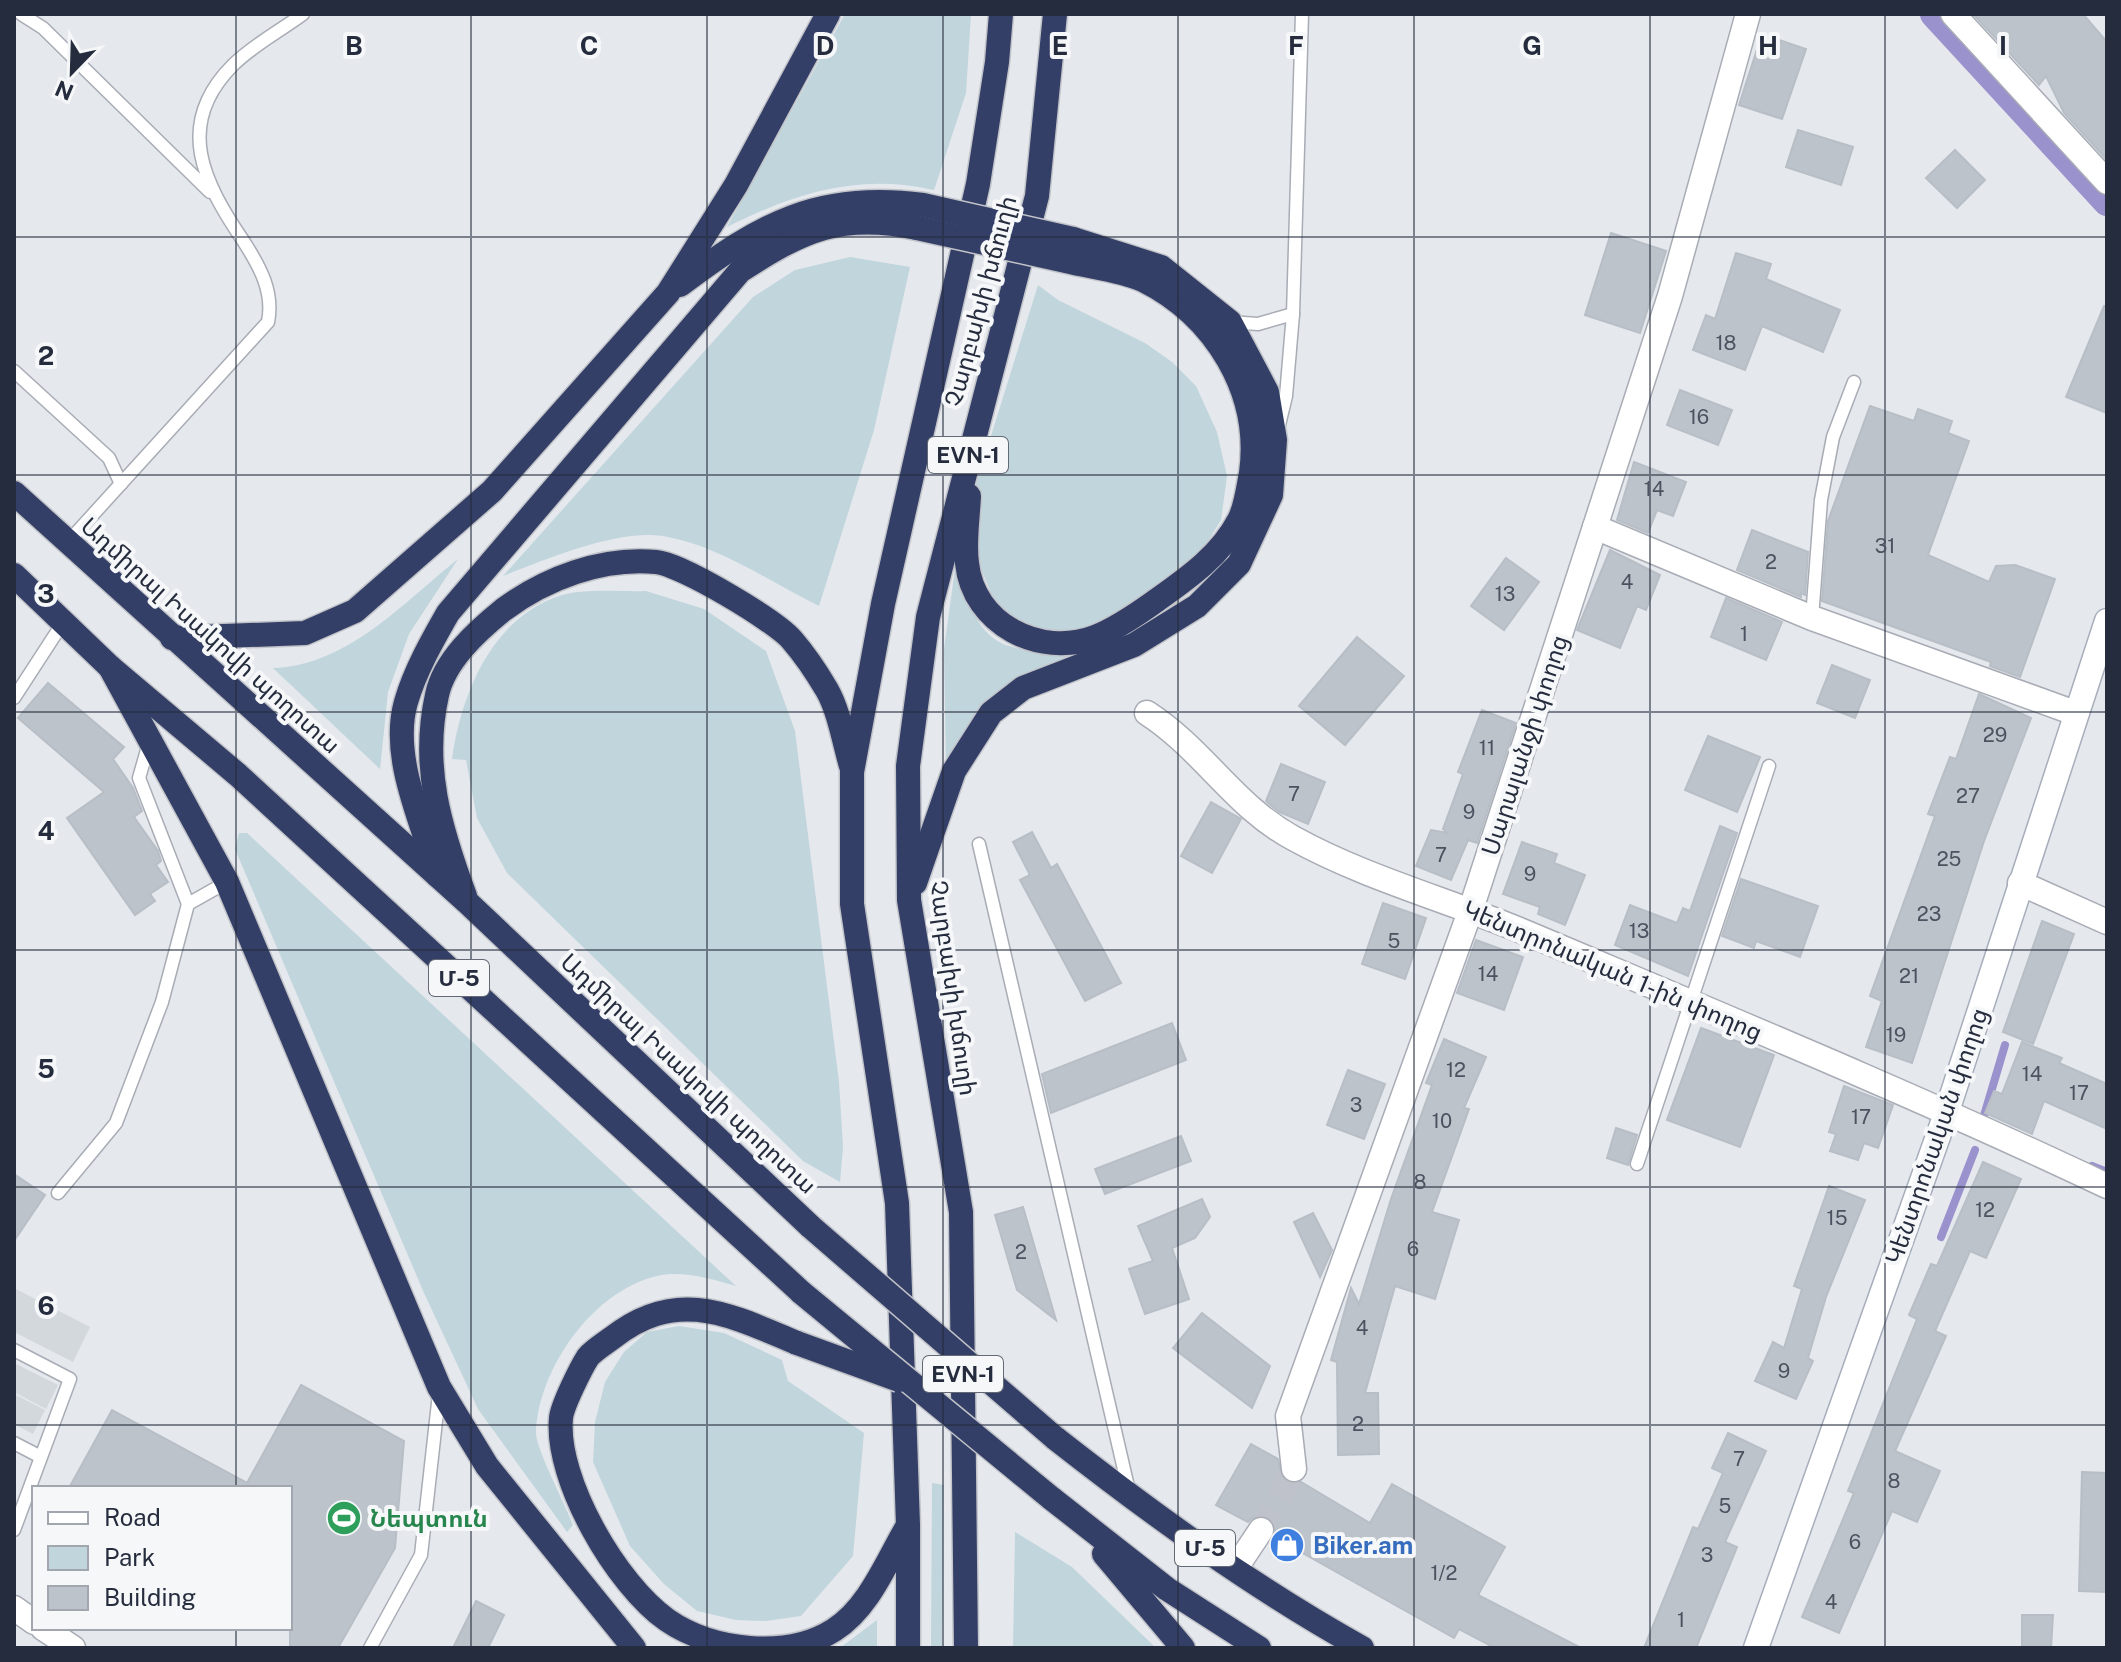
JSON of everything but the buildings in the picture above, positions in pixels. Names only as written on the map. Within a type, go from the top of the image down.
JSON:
[{"type":"highway","points":[[172,638],[305,633],[355,611],[492,491],[668,293],[736,185],[828,14]]},
{"type":"highway","name":"Չարբախի խճուղի","points":[[908,1648],[908,1525],[897,1203],[852,904],[852,772],[883,604],[978,184],[997,62],[1001,14]]},
{"type":"highway","name":"Չարբախի խճուղի","points":[[966,1648],[961,1212],[909,900],[908,766],[928,617],[1037,196],[1055,14]]},
{"type":"highway","points":[[668,293],[725,251],[816,207],[885,200],[920,217],[1161,267],[1230,322],[1267,392],[1275,440],[1271,495],[1239,564],[1197,606],[1134,645],[1023,688],[991,713],[954,771],[909,900]]},
{"type":"highway","points":[[438,876],[402,742],[405,705],[427,650],[448,613],[740,271],[785,241],[832,225],[920,217]]},
{"type":"highway","points":[[971,445],[967,564],[974,588],[987,610],[1001,626],[1024,637],[1059,643],[1094,637],[1200,570],[1239,520],[1253,458],[1252,421],[1240,382],[1220,345],[1187,307],[1140,279],[1070,250]]},
{"type":"highway","name":"Ադմիրալ Իսակովի պողոտա","points":[[14,493],[467,902],[811,1227],[1055,1438],[1131,1498],[1235,1569],[1362,1648]]},
{"type":"highway","points":[[467,902],[445,842],[431,786],[429,745],[437,691],[451,663],[496,616],[526,593],[558,577],[602,565],[659,561],[723,591],[791,638],[829,693],[852,772]]},
{"type":"highway","name":"Մ-5","points":[[14,575],[110,667],[238,775],[802,1293],[1071,1515],[1167,1589],[1259,1648]]},
{"type":"highway","points":[[110,667],[151,736],[227,882],[439,1387],[487,1466],[633,1648]]},
{"type":"highway","points":[[908,1525],[866,1597],[834,1630],[785,1648],[724,1645],[667,1620],[626,1577],[589,1527],[566,1465],[561,1416],[589,1356],[629,1324],[656,1311],[686,1307],[721,1313],[916,1387]]},
{"type":"highway","points":[[1071,1515],[1183,1648]]},
{"type":"street","name":"Սարալանջի փողոց","points":[[1294,1469],[1288,1416],[1471,909],[1670,296],[1748,14]]},
{"type":"street","points":[[1953,14],[2107,182]]},
{"type":"street","points":[[1595,527],[1812,618],[2075,713]]},
{"type":"street","name":"Կենտրոնական փողոց","points":[[1756,1648],[1947,1111],[2107,621]]},
{"type":"street","name":"Կենտրոնական 1-ին փողոց","points":[[1147,713],[1177,732],[1206,759],[1243,804],[1292,838],[1353,866],[1471,909],[1947,1111],[2107,1186]]},
{"type":"street","points":[[2020,883],[2107,922]]},
{"type":"street","points":[[1235,1569],[1261,1530]]},
{"type":"street","points":[[14,1608],[32,1621]]},
{"type":"street","points":[[46,1630],[73,1648]]},
{"type":"lane","points":[[21,14],[43,28],[212,195],[268,286],[268,322],[68,542]]},
{"type":"lane","points":[[212,195],[201,152],[205,102],[235,63],[303,14]]},
{"type":"lane","points":[[1275,440],[1286,396],[1293,314],[1302,14]]},
{"type":"lane","points":[[1230,322],[1258,324],[1293,314]]},
{"type":"lane","points":[[14,371],[109,458],[121,484]]},
{"type":"lane","points":[[1812,618],[1821,500],[1833,437],[1854,382]]},
{"type":"lane","points":[[14,698],[64,621]]},
{"type":"lane","points":[[58,1193],[116,1123],[162,1002],[188,904],[139,778],[151,736]]},
{"type":"lane","points":[[1637,1164],[1693,1003],[1769,766]]},
{"type":"lane","points":[[979,844],[1131,1498]]},
{"type":"lane","points":[[188,904],[227,882]]},
{"type":"lane","points":[[14,1350],[70,1379],[14,1530]]},
{"type":"lane","points":[[370,1648],[421,1555],[439,1387]]},
{"type":"lane","points":[[14,1443],[39,1456]]},
{"type":"shaded area","points":[[14,1288],[90,1327],[73,1362],[14,1332]]},
{"type":"shaded area","points":[[14,1363],[58,1385],[46,1409],[14,1392]]},
{"type":"shaded area","points":[[14,1394],[45,1410],[33,1434],[14,1424]]},
{"type":"green space","points":[[845,14],[971,14],[966,93],[934,190],[879,184],[828,189],[777,204],[727,227]]},
{"type":"green space","points":[[850,257],[910,267],[874,430],[819,606],[704,547],[663,536],[645,535],[603,541],[503,576],[753,297],[795,270]]},
{"type":"green space","points":[[1038,285],[1058,300],[1145,343],[1172,362],[1196,386],[1217,432],[1227,476],[1221,520],[1197,559],[1097,628],[1053,631],[1018,625],[996,605],[976,557],[972,497]]},
{"type":"green space","points":[[959,540],[970,602],[984,629],[995,639],[1028,650],[1089,651],[1012,685],[946,766],[944,649]]},
{"type":"green space","points":[[458,559],[409,634],[388,692],[380,769],[273,668],[300,665],[350,644],[395,612]]},
{"type":"green space","points":[[591,591],[646,591],[704,609],[766,651],[795,731],[839,1082],[843,1147],[840,1182],[803,1161],[507,873],[477,818],[466,760],[452,759],[456,735],[472,685],[483,662],[515,622],[535,607],[559,596]]},
{"type":"green space","points":[[239,833],[247,833],[736,1286],[686,1275],[657,1276],[633,1284],[611,1298],[573,1336],[547,1384],[536,1433],[573,1525],[567,1532],[478,1409],[424,1293],[235,849]]},
{"type":"green space","points":[[679,1326],[724,1333],[782,1360],[788,1381],[864,1433],[853,1556],[801,1616],[766,1621],[736,1620],[697,1611],[664,1584],[630,1546],[593,1462],[595,1422],[605,1382],[624,1352],[647,1332]]},
{"type":"green space","points":[[932,1483],[944,1485],[942,1648],[931,1648]]},
{"type":"green space","points":[[1015,1532],[1072,1567],[1156,1648],[1013,1648]]},
{"type":"green space","points":[[877,1620],[877,1648],[840,1648]]},
{"type":"waterway","points":[[1934,14],[2107,202]]},
{"type":"waterway","points":[[1988,1121],[1983,1119],[2005,1045]]},
{"type":"waterway","points":[[1941,1237],[1975,1150]]},
{"type":"waterway","points":[[2092,1166],[2107,1172]]},
{"type":"tunnel","points":[[1261,1530],[1294,1469]]},
{"type":"place","name":"Նեպտուն","points":[[344,1518]]},
{"type":"place","name":"Biker.am","points":[[1287,1545]]}]
